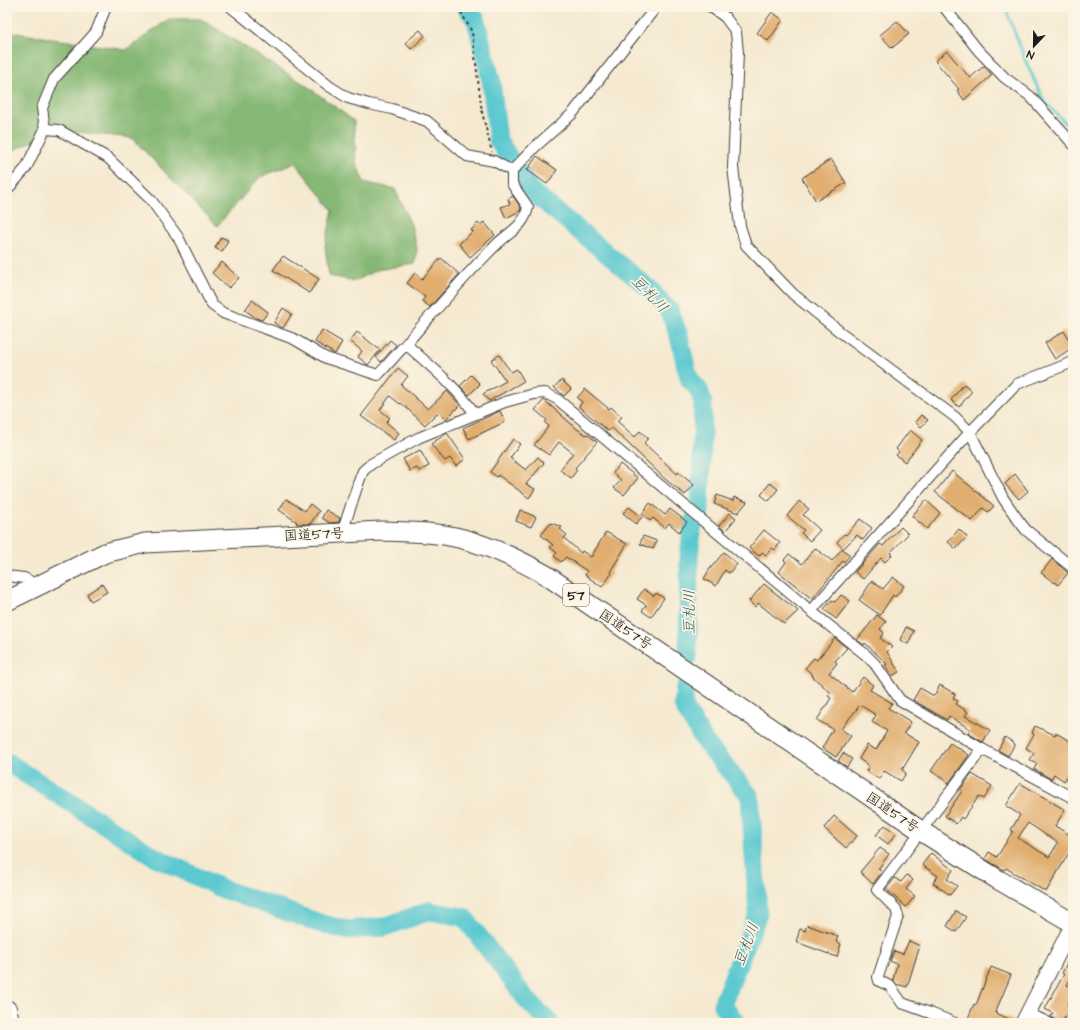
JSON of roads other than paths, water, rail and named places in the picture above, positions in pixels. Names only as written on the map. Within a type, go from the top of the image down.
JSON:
[{"type":"highway","name":"国道57号","points":[[7,600],[105,553],[145,543],[342,533],[408,532],[452,536],[472,541],[519,560],[546,575],[921,831],[997,879],[1073,923]]},
{"type":"highway","points":[[7,1010],[10,1023]]},
{"type":"main road","points":[[1026,1018],[1073,923]]},
{"type":"street","points":[[7,190],[26,168],[45,129],[42,108],[54,79],[96,32],[106,7]]},
{"type":"street","points":[[231,7],[329,86],[348,98],[392,109],[427,121],[467,156],[494,161],[512,171]]},
{"type":"street","points":[[45,129],[59,130],[108,158],[151,200],[178,237],[212,305],[223,314],[294,339],[326,358],[378,375],[407,345],[437,306],[494,247],[508,233],[519,226],[526,217],[528,207],[512,184],[512,171],[572,114],[656,7]]},
{"type":"street","points":[[711,7],[725,17],[736,32],[738,53],[732,167],[740,226],[746,245],[793,294],[839,331],[955,417],[970,432],[1003,498],[1026,530],[1073,568]]},
{"type":"street","points":[[944,7],[978,50],[1005,78],[1030,96],[1073,144]]},
{"type":"street","points":[[407,345],[468,403],[475,414]]},
{"type":"street","points":[[810,611],[970,432],[1017,384],[1073,362]]},
{"type":"street","points":[[342,533],[363,471],[371,464],[418,438],[475,414],[505,402],[534,394],[544,393],[557,399],[870,660],[900,700],[982,749],[1073,798]]},
{"type":"street","points":[[7,576],[24,578],[37,585]]},
{"type":"street","points":[[955,1023],[902,1003],[890,986],[879,981],[878,977],[898,916],[896,909],[877,890],[982,749]]},
{"type":"street","points":[[1026,1018],[1048,1023]]},
{"type":"waterway","name":"豆札川","points":[[466,7],[476,20],[491,80],[498,140],[530,190],[647,287],[669,310],[679,336],[690,380],[699,390],[703,403],[700,511],[693,522],[689,557],[688,657]]},
{"type":"waterway","points":[[1005,7],[1026,62],[1044,101],[1073,131]]},
{"type":"waterway","name":"豆札川","points":[[685,688],[683,705],[705,742],[750,796],[758,914],[722,1005],[737,1023]]},
{"type":"waterway","points":[[7,762],[155,857],[223,889],[322,924],[346,930],[384,927],[429,911],[464,917],[527,1000],[550,1023]]}]
